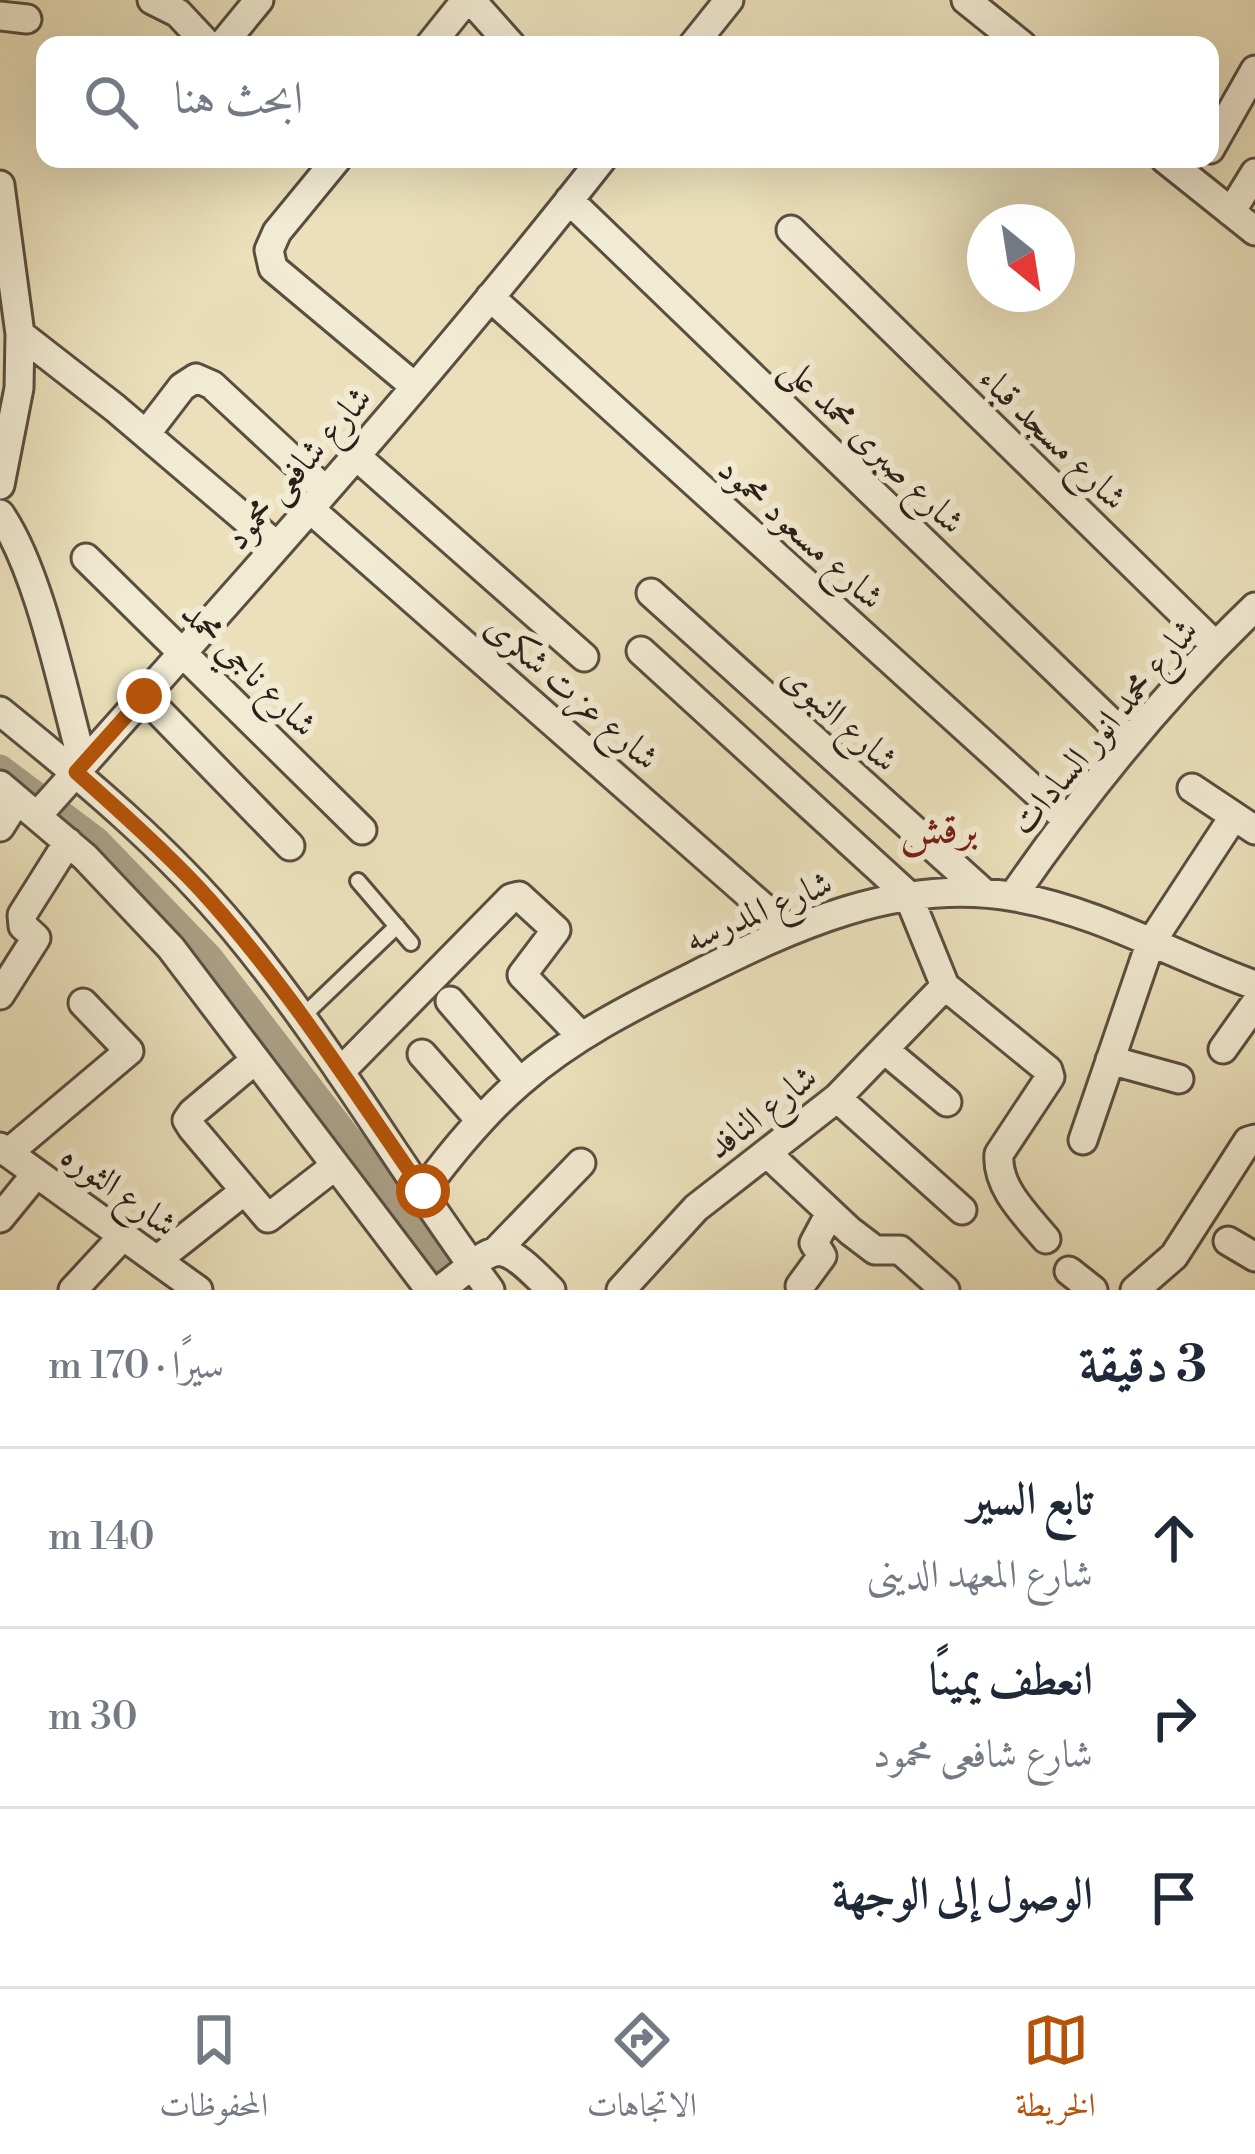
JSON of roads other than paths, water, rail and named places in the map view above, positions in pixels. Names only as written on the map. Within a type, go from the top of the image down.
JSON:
[{"type":"street","points":[[152,0],[178,14],[199,36]]},
{"type":"street","points":[[229,36],[259,0]]},
{"type":"street","points":[[438,36],[468,0],[503,36]]},
{"type":"street","points":[[700,36],[729,0]]},
{"type":"street","points":[[966,0],[1011,36]]},
{"type":"street","points":[[1219,133],[1255,70]]},
{"type":"street","points":[[326,168],[277,232],[269,250],[273,268],[414,386]]},
{"type":"street","name":"شارع شافعى محمود","points":[[0,827],[18,800],[80,768],[277,546],[595,168]]},
{"type":"street","points":[[1198,170],[1231,212],[1255,231]]},
{"type":"street","points":[[1231,212],[1255,173]]},
{"type":"street","points":[[0,185],[20,334],[16,406],[0,485]]},
{"type":"street","name":"شارع صبرى محمد على","points":[[569,200],[1129,740]]},
{"type":"street","name":"شارع مسجد قباء","points":[[790,230],[1215,645]]},
{"type":"street","name":"شارع مسعود محمود","points":[[490,297],[1066,819]]},
{"type":"street","points":[[20,334],[277,546]]},
{"type":"street","name":"شارع عزت شكرى","points":[[146,434],[188,381],[206,381],[317,499],[788,929]]},
{"type":"street","points":[[355,455],[584,657]]},
{"type":"street","points":[[0,514],[32,583],[80,768]]},
{"type":"street","name":"شارع ناجي محمد","points":[[86,558],[362,830]]},
{"type":"street","name":"شارع النبوى","points":[[651,593],[984,893]]},
{"type":"street","name":"شارع محمد انور السادات","points":[[1012,896],[1129,740],[1255,607]]},
{"type":"street","points":[[641,651],[908,895],[945,986],[1048,1070],[1050,1077],[999,1154],[998,1166],[1006,1187],[1046,1239]]},
{"type":"street","points":[[144,696],[290,846]]},
{"type":"street","points":[[0,711],[80,768],[197,886],[302,1017],[490,1290]]},
{"type":"street","points":[[1083,1140],[1150,944],[1244,823],[1192,788]]},
{"type":"street","points":[[18,800],[130,901],[171,948],[430,1290]]},
{"type":"street","points":[[0,995],[36,938],[23,926],[22,915],[68,842]]},
{"type":"street","name":"شارع المدرسه","points":[[423,1191],[480,1120],[580,1036],[788,929],[908,895],[984,893],[1055,906],[1255,985]]},
{"type":"street","points":[[340,1072],[511,898],[519,896],[556,930],[524,970],[526,982],[580,1036]]},
{"type":"street","name":"شارع النافد","points":[[621,1290],[697,1208],[837,1098],[945,986]]},
{"type":"street","points":[[450,1001],[520,1082]]},
{"type":"street","points":[[4,1150],[129,1051],[83,1003]]},
{"type":"street","points":[[1223,1049],[1255,1004]]},
{"type":"street","points":[[886,1051],[946,1102]]},
{"type":"street","points":[[422,1054],[480,1120]]},
{"type":"street","points":[[255,1060],[187,1120],[261,1213],[273,1217],[335,1166]]},
{"type":"street","points":[[1110,1060],[1179,1079]]},
{"type":"street","points":[[837,1098],[962,1210]]},
{"type":"street","points":[[1135,1290],[1174,1256],[1248,1142],[1255,1139]]},
{"type":"street","name":"شارع الثوره","points":[[4,1150],[198,1290]]},
{"type":"street","points":[[769,1154],[875,1250],[900,1250],[945,1290]]},
{"type":"street","points":[[497,1250],[581,1163]]},
{"type":"street","points":[[0,1218],[36,1174]]},
{"type":"street","points":[[157,1260],[243,1192]]},
{"type":"street","points":[[800,1286],[822,1256],[814,1244],[830,1213]]},
{"type":"street","points":[[73,1290],[123,1236]]},
{"type":"street","points":[[1228,1241],[1255,1257]]},
{"type":"street","points":[[440,1290],[485,1254],[497,1250],[510,1251],[551,1290]]},
{"type":"street","points":[[1070,1271],[1093,1290]]},
{"type":"lane","points":[[358,880],[411,943]]},
{"type":"lane","points":[[302,1017],[397,926]]},
{"type":"waterway","points":[[0,768],[96,840],[210,958],[465,1290]]},
{"type":"district","name":"برقش","points":[[939,828]]}]
